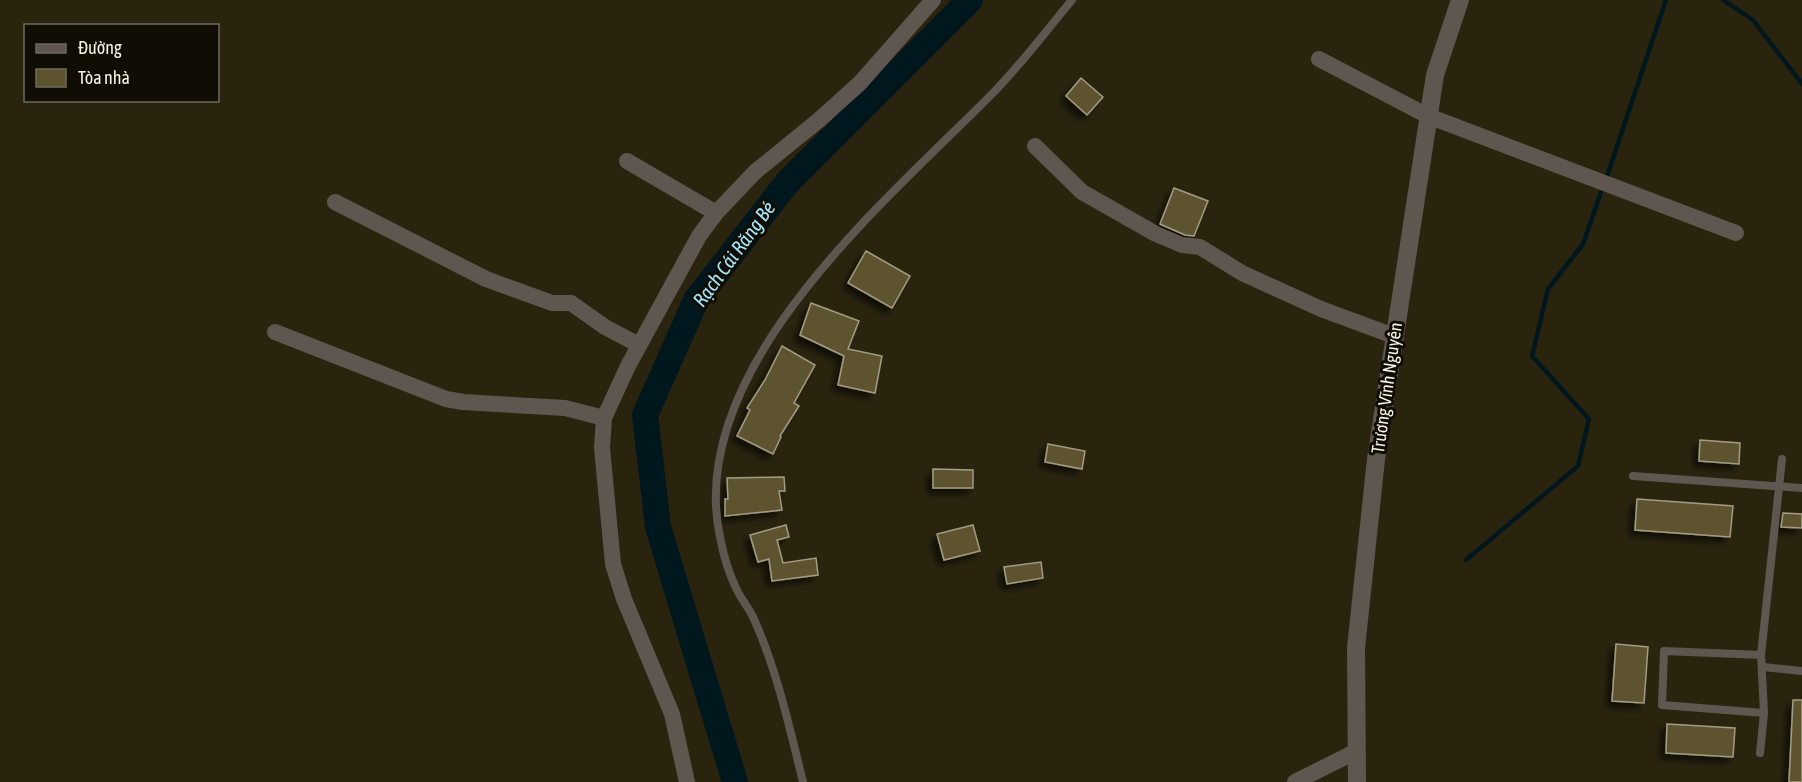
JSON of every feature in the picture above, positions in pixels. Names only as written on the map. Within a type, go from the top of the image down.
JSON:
[{"type":"street","points":[[687,782],[672,714],[624,599],[613,564],[602,448],[604,418],[639,345],[699,236],[716,213],[755,172],[860,83],[933,0]]},
{"type":"street","name":"Trương Vĩnh Nguyên","points":[[1357,782],[1356,648],[1376,459],[1435,75],[1460,0]]},
{"type":"street","points":[[1319,59],[1428,116],[1736,233]]},
{"type":"street","points":[[1035,146],[1082,192],[1156,234],[1182,245],[1200,247],[1242,273],[1321,309],[1394,336]]},
{"type":"street","points":[[627,161],[716,213]]},
{"type":"street","points":[[335,202],[486,279],[552,303],[571,303],[605,327],[639,345]]},
{"type":"street","points":[[275,332],[446,399],[565,408],[604,418]]},
{"type":"street","points":[[1295,782],[1357,751]]},
{"type":"lane","points":[[803,782],[787,715],[763,642],[753,616],[736,590],[719,537],[714,485],[726,428],[746,382],[769,341],[812,281],[889,195],[993,93],[1072,0]]},
{"type":"lane","points":[[1760,753],[1764,713],[1761,656],[1782,459]]},
{"type":"lane","points":[[1633,476],[1802,488]]},
{"type":"lane","points":[[1761,656],[1664,651],[1662,705],[1764,713]]},
{"type":"lane","points":[[1763,667],[1802,671]]},
{"type":"building","points":[[1081,78],[1103,97],[1087,115],[1066,96]]},
{"type":"building","points":[[1174,188],[1208,201],[1194,236],[1185,235],[1160,224]]},
{"type":"building","points":[[866,251],[910,276],[892,308],[848,283]]},
{"type":"building","points":[[811,303],[859,321],[848,349],[882,356],[875,393],[838,385],[844,356],[800,335]]},
{"type":"building","points":[[782,346],[815,365],[794,403],[799,406],[780,436],[773,454],[737,436],[750,410],[747,408],[765,380]]},
{"type":"building","points":[[1700,440],[1740,443],[1739,464],[1699,461]]},
{"type":"building","points":[[1048,444],[1085,451],[1082,469],[1045,462]]},
{"type":"building","points":[[933,469],[973,470],[973,488],[933,488]]},
{"type":"building","points":[[784,477],[785,491],[779,491],[782,510],[725,516],[725,499],[728,499],[727,478]]},
{"type":"building","points":[[1637,499],[1733,506],[1730,537],[1635,530]]},
{"type":"building","points":[[1783,513],[1802,514],[1802,528],[1781,527]]},
{"type":"building","points":[[786,525],[789,537],[777,540],[783,563],[816,558],[818,575],[772,581],[769,559],[758,562],[750,535]]},
{"type":"building","points":[[973,525],[980,551],[944,560],[937,534]]},
{"type":"building","points":[[1041,562],[1043,578],[1007,584],[1004,567]]},
{"type":"building","points":[[1616,644],[1648,647],[1644,703],[1612,701]]},
{"type":"building","points":[[1793,700],[1802,700],[1802,782],[1789,782]]},
{"type":"building","points":[[1667,724],[1735,728],[1733,757],[1666,753]]},
{"type":"waterway","name":"Rạch Cái Răng Bé","points":[[735,782],[658,527],[645,415],[696,300],[786,184],[970,0]]},
{"type":"waterway","points":[[1606,179],[1666,0]]},
{"type":"waterway","points":[[1723,0],[1753,20],[1802,84]]},
{"type":"waterway","points":[[1466,560],[1578,466],[1589,419],[1532,356],[1548,289],[1583,244],[1603,187]]}]
